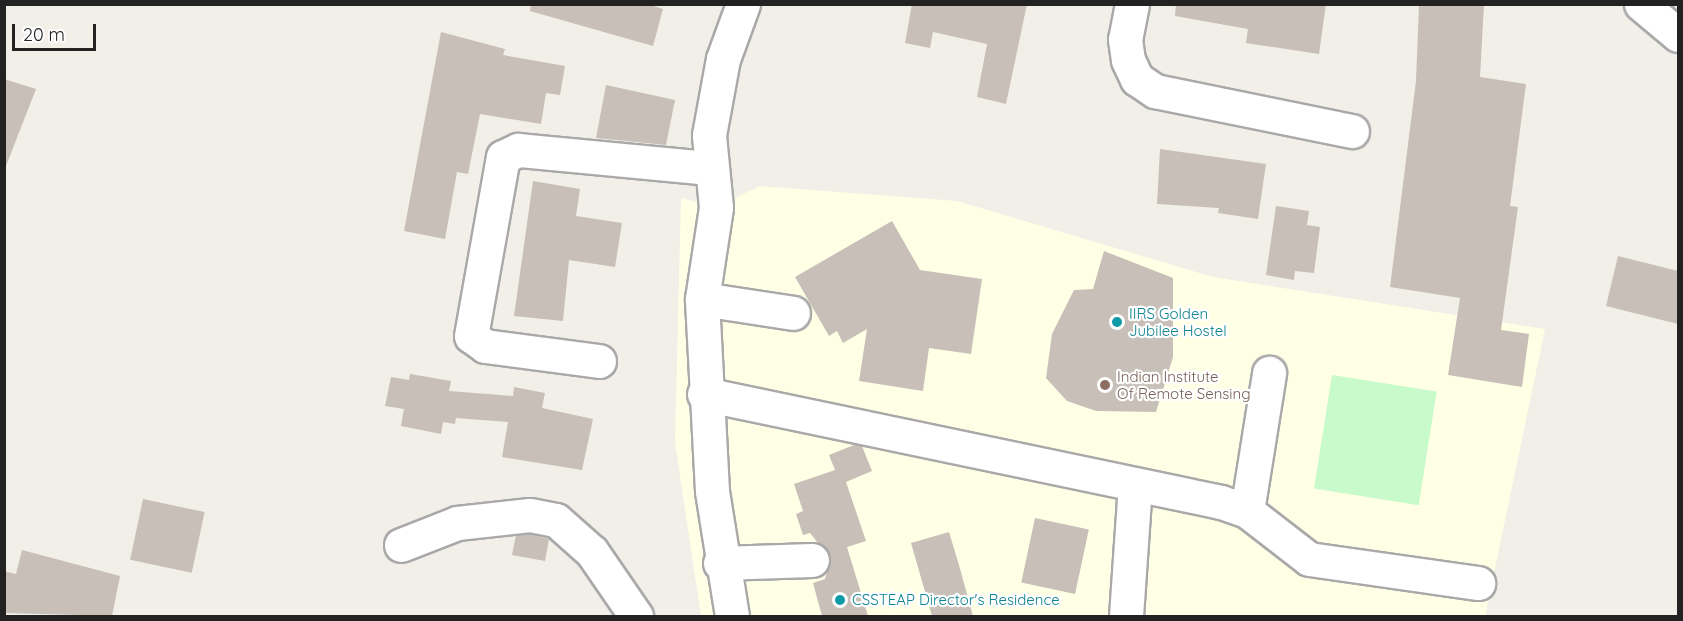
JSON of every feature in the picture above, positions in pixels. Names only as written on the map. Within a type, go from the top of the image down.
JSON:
[{"type":"street","points":[[732,616],[720,563],[704,393],[702,299],[716,207],[709,168],[715,96],[743,4]]},
{"type":"street","points":[[1132,4],[1125,39],[1128,60],[1137,79],[1155,91],[1353,131]]},
{"type":"street","points":[[1641,4],[1678,35]]},
{"type":"street","points":[[599,361],[485,346],[471,336],[503,157],[518,150],[709,168]]},
{"type":"street","points":[[702,299],[793,313]]},
{"type":"street","points":[[1247,511],[1269,372]]},
{"type":"street","points":[[704,393],[1247,511],[1288,548],[1309,559],[1478,584]]},
{"type":"street","points":[[1126,616],[1135,485]]},
{"type":"street","points":[[402,545],[457,523],[530,515],[555,520],[592,552],[636,616]]},
{"type":"street","points":[[720,563],[812,560]]},
{"type":"shaded area","name":"Indian Institute Of Remote Sensing","points":[[760,186],[957,201],[1213,277],[1545,329],[1485,616],[701,616],[675,442],[681,198],[716,207]]},
{"type":"green space","points":[[1332,375],[1437,392],[1419,505],[1314,489]]},
{"type":"building","points":[[531,4],[647,4],[663,9],[653,46],[530,11]]},
{"type":"building","points":[[912,4],[1027,4],[1006,104],[977,97],[987,44],[933,32],[930,48],[905,43]]},
{"type":"building","points":[[1176,4],[1326,4],[1319,54],[1246,43],[1248,29],[1175,16]]},
{"type":"building","points":[[1419,4],[1484,4],[1480,77],[1526,84],[1510,206],[1518,207],[1501,330],[1529,334],[1522,387],[1448,375],[1460,298],[1390,287],[1416,81]]},
{"type":"building","points":[[441,32],[505,49],[503,55],[565,66],[560,95],[546,93],[541,124],[480,114],[468,174],[457,172],[445,239],[404,231]]},
{"type":"building","points":[[4,79],[36,89],[6,166],[4,166]]},
{"type":"building","points":[[606,85],[675,100],[666,145],[596,138]]},
{"type":"building","points":[[1160,149],[1266,164],[1258,219],[1218,213],[1219,208],[1157,204]]},
{"type":"building","points":[[533,181],[580,189],[576,216],[622,223],[615,267],[569,260],[563,321],[514,316]]},
{"type":"building","points":[[1276,206],[1309,211],[1307,225],[1320,227],[1314,273],[1295,271],[1294,280],[1266,275]]},
{"type":"building","points":[[892,221],[920,270],[982,279],[971,354],[929,348],[923,391],[859,381],[867,329],[843,343],[837,331],[829,336],[795,277]]},
{"type":"building","name":"IIRS Golden Jubilee Hostel","points":[[1104,251],[1173,278],[1173,357],[1156,412],[1096,411],[1067,401],[1046,378],[1052,334],[1074,290],[1093,289]]},
{"type":"building","points":[[1618,256],[1678,271],[1678,324],[1606,306]]},
{"type":"building","points":[[410,374],[451,381],[449,391],[513,396],[514,387],[545,393],[542,408],[593,419],[582,470],[502,457],[508,422],[456,418],[455,424],[443,422],[441,434],[401,426],[404,409],[385,406],[391,377],[409,380]]},
{"type":"building","points":[[854,445],[862,446],[872,471],[846,482],[866,541],[847,547],[868,616],[822,616],[813,583],[825,579],[831,559],[810,533],[803,535],[796,514],[803,511],[794,484],[835,470],[829,455]]},
{"type":"building","points":[[143,499],[205,512],[192,573],[130,560]]},
{"type":"building","points":[[1035,518],[1089,529],[1075,594],[1021,583]]},
{"type":"building","points":[[949,532],[973,616],[932,616],[911,543]]},
{"type":"building","points":[[529,534],[549,539],[545,561],[512,555],[516,535]]},
{"type":"building","points":[[22,550],[120,576],[112,616],[4,613],[4,571],[16,574]]},
{"type":"place","name":"IIRS Golden Jubilee Hostel","points":[[1117,322]]},
{"type":"place","name":"Indian Institute Of Remote Sensing","points":[[1105,385]]},
{"type":"place","name":"CSSTEAP Director's Residence","points":[[840,600]]}]
